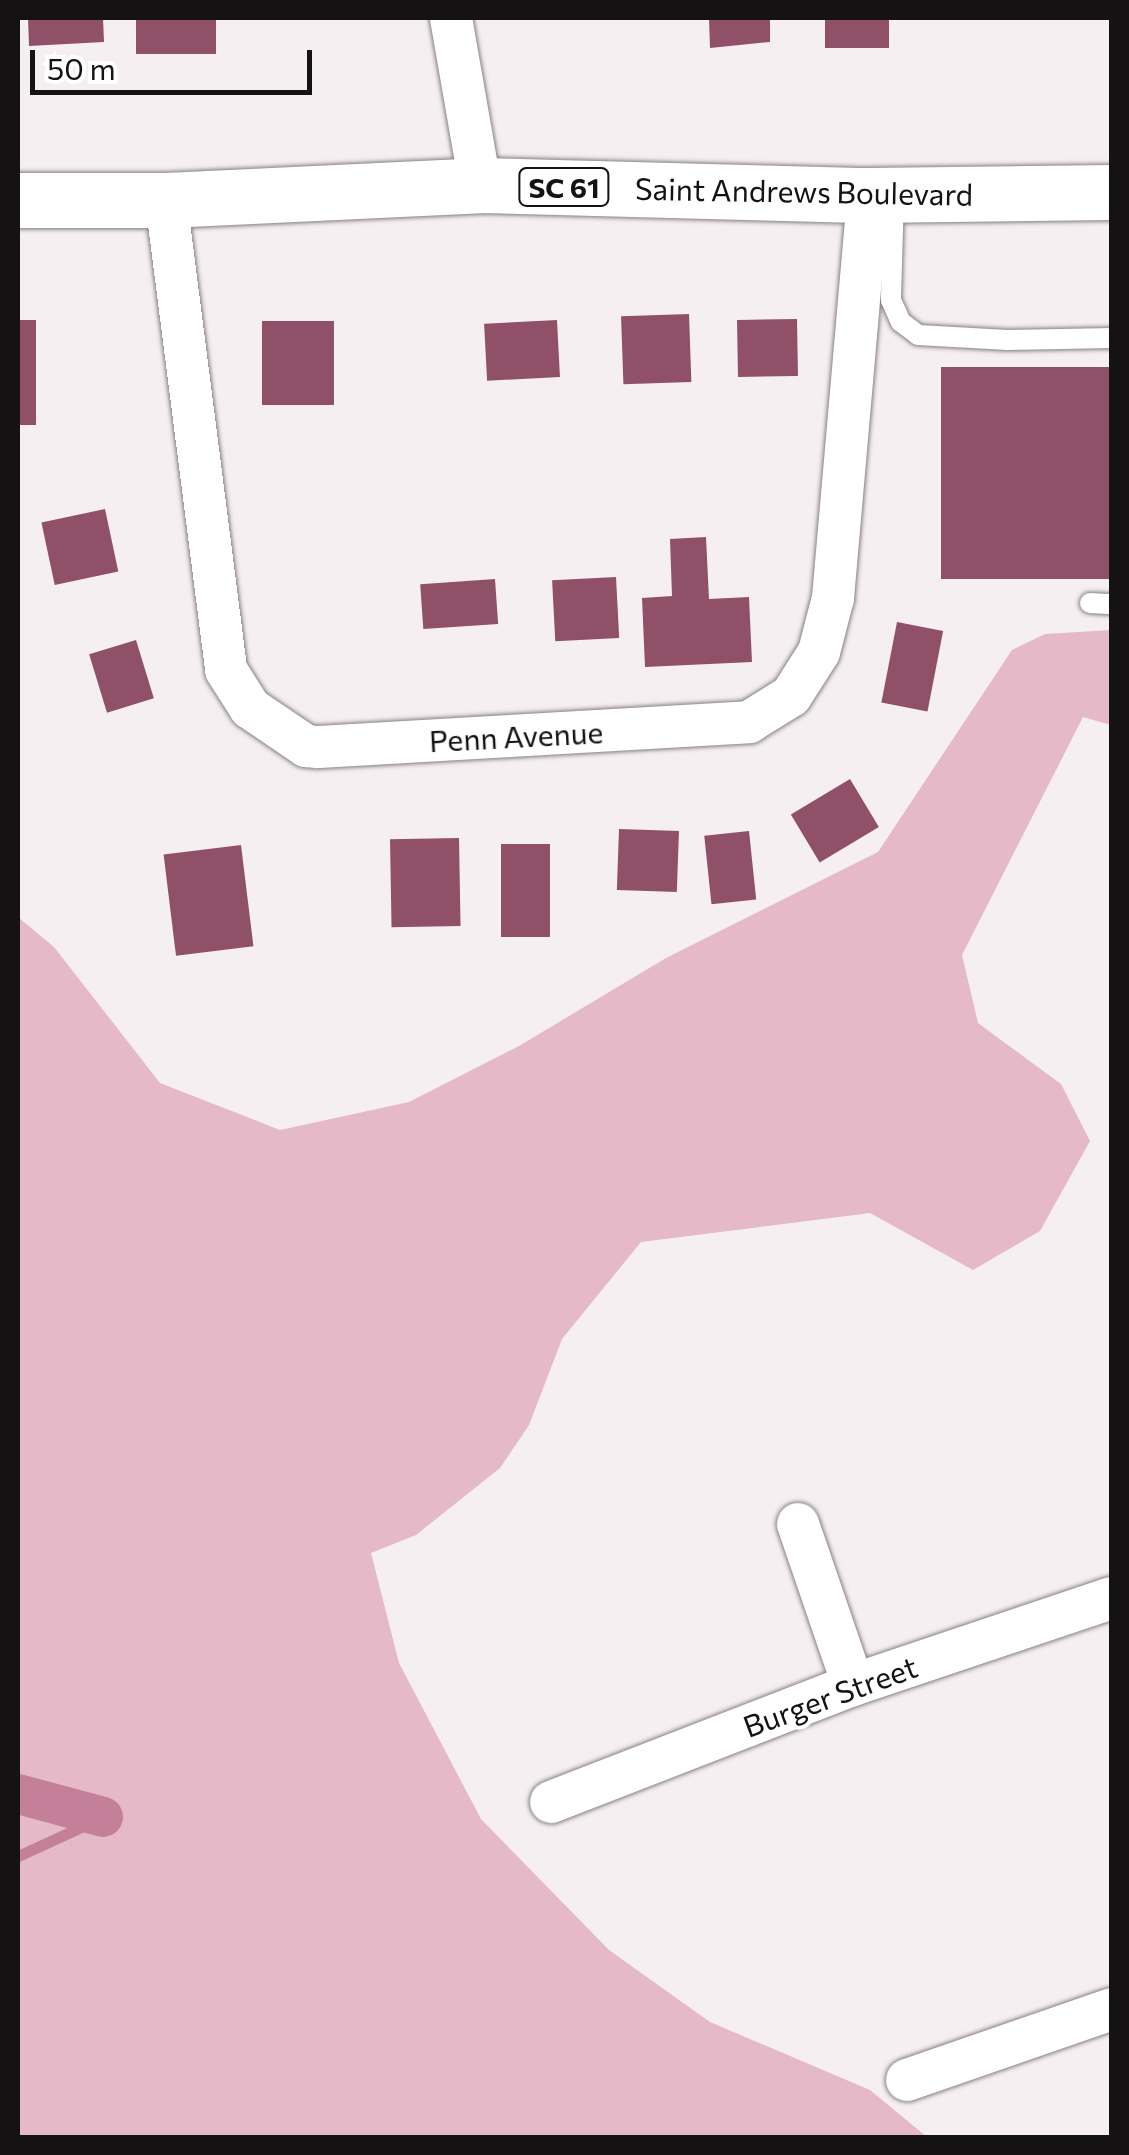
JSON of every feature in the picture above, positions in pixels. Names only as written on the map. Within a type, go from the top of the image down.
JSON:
[{"type":"main road","name":"Saint Andrews Boulevard","points":[[18,200],[166,200],[480,186],[881,195],[1112,192]]},
{"type":"street","points":[[450,18],[480,186]]},
{"type":"street","name":"Penn Avenue","points":[[166,200],[226,670],[250,708],[306,746],[318,747],[749,722],[792,696],[819,652],[833,598],[881,195]]},
{"type":"street","points":[[798,1524],[853,1685]]},
{"type":"street","name":"Burger Street","points":[[551,1802],[853,1685],[1112,1598]]},
{"type":"street","points":[[907,2080],[1112,2010]]},
{"type":"lane","points":[[881,195],[891,300],[901,322],[918,335],[1008,340],[1112,338]]},
{"type":"shaded area","points":[[1111,630],[1111,725],[1083,717],[962,955],[978,1023],[1061,1084],[1090,1141],[1040,1231],[973,1270],[870,1213],[641,1242],[562,1339],[529,1425],[500,1468],[416,1535],[371,1553],[399,1663],[481,1819],[609,1950],[710,2022],[870,2090],[927,2137],[18,2137],[18,917],[54,947],[160,1083],[280,1130],[409,1102],[519,1046],[666,958],[878,852],[1012,650],[1045,634]]},
{"type":"building","points":[[28,18],[103,18],[104,42],[29,46]]},
{"type":"building","points":[[136,18],[216,18],[216,54],[136,54]]},
{"type":"building","points":[[709,18],[770,18],[770,42],[710,48]]},
{"type":"building","points":[[825,18],[889,18],[889,48],[825,48]]},
{"type":"building","points":[[689,314],[691,382],[623,384],[621,316]]},
{"type":"building","points":[[797,319],[798,376],[738,377],[737,320]]},
{"type":"building","points":[[18,320],[36,320],[36,425],[18,425]]},
{"type":"building","points":[[557,320],[560,377],[487,381],[484,324]]},
{"type":"building","points":[[262,321],[334,321],[334,405],[262,405]]},
{"type":"building","points":[[941,367],[1112,367],[1112,579],[941,579]]},
{"type":"building","points":[[105,509],[118,572],[55,585],[41,523]]},
{"type":"building","points":[[706,537],[709,599],[749,597],[752,662],[645,667],[642,598],[672,596],[670,539]]},
{"type":"building","points":[[616,577],[619,638],[555,641],[552,580]]},
{"type":"building","points":[[495,579],[498,624],[423,629],[420,584]]},
{"type":"building","points":[[897,622],[943,631],[927,711],[881,702]]},
{"type":"building","points":[[136,640],[154,698],[107,713],[89,654]]},
{"type":"building","points":[[850,779],[879,827],[820,863],[791,815]]},
{"type":"building","points":[[619,829],[679,831],[677,892],[617,890]]},
{"type":"building","points":[[749,831],[756,900],[711,904],[704,836]]},
{"type":"building","points":[[459,838],[461,926],[392,927],[390,839]]},
{"type":"building","points":[[501,844],[550,844],[550,937],[501,937]]},
{"type":"building","points":[[241,845],[253,946],[176,956],[164,855]]},
{"type":"waterway","points":[[18,1794],[103,1817]]},
{"type":"waterway","points":[[18,1856],[103,1817]]}]
